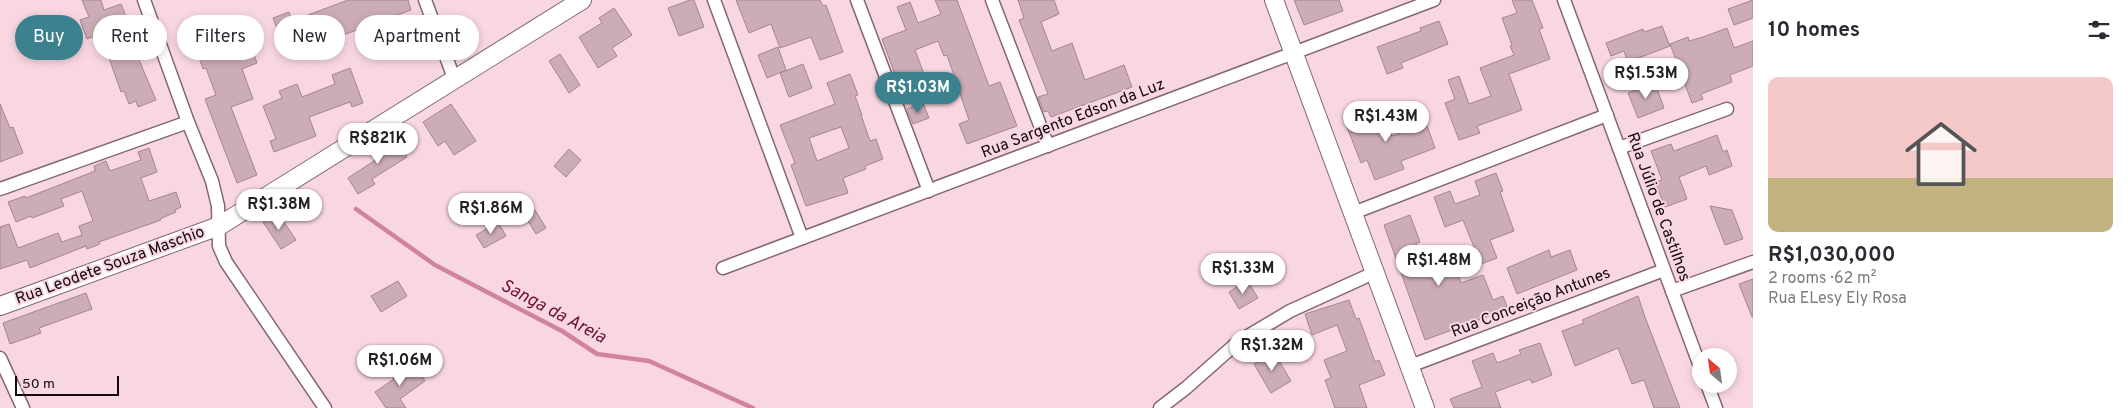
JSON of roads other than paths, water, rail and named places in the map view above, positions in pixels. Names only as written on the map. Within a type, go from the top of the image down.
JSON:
[{"type":"street","points":[[144,0],[188,122],[212,181],[218,206],[220,246],[226,262],[325,408]]},
{"type":"street","points":[[425,0],[455,81]]},
{"type":"street","name":"Rua Leodete Souza Maschio","points":[[0,306],[219,226],[455,81],[582,0]]},
{"type":"street","points":[[714,0],[802,238]]},
{"type":"street","points":[[857,0],[929,191]]},
{"type":"street","points":[[992,0],[1048,146]]},
{"type":"street","points":[[1274,0],[1425,408]]},
{"type":"street","name":"Rua Sargento Edson da Luz","points":[[723,268],[1434,0]]},
{"type":"street","name":"Rua Júlio de Castilhos","points":[[1564,0],[1693,348]]},
{"type":"street","points":[[1619,148],[1727,109]]},
{"type":"street","points":[[1353,213],[1607,115]]},
{"type":"street","points":[[0,188],[188,122]]},
{"type":"street","points":[[1672,291],[1753,262]]},
{"type":"street","name":"Rua Conceição Antunes","points":[[1410,366],[1664,270]]},
{"type":"street","points":[[1160,408],[1186,388],[1238,342],[1290,311],[1376,272]]},
{"type":"street","points":[[0,358],[23,408]]},
{"type":"street","points":[[1710,393],[1716,408]]},
{"type":"waterway","name":"Sanga da Areia","points":[[356,209],[435,265],[562,331],[597,354],[649,361],[753,408]]}]
